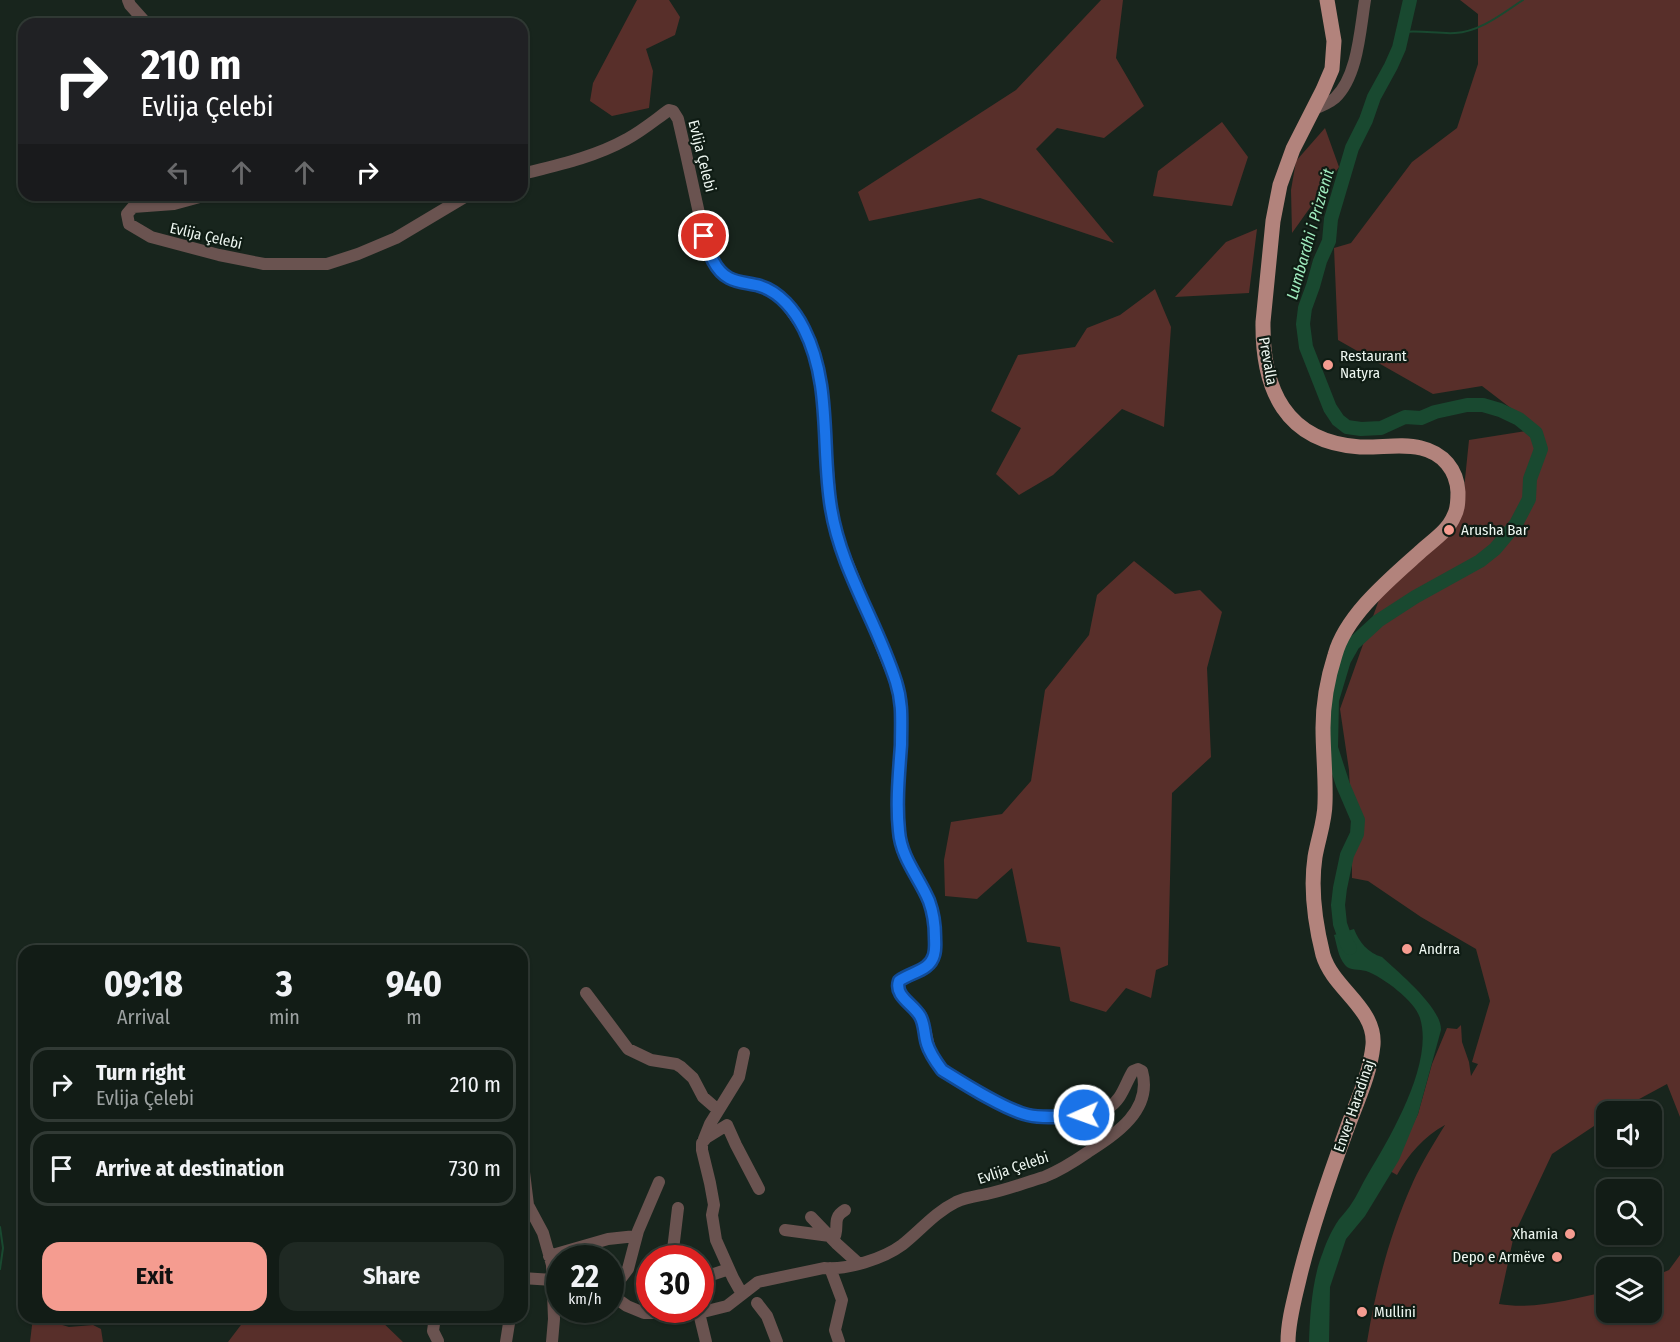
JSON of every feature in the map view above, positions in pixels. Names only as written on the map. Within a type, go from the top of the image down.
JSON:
[{"type":"main road","name":"Prevalla","points":[[1327,0],[1334,41],[1332,69],[1286,167],[1273,221],[1263,342],[1272,389],[1288,415],[1311,433],[1328,441],[1349,446],[1414,446],[1429,450],[1448,464],[1457,486],[1456,512],[1449,525],[1387,580],[1345,632]]},
{"type":"main road","name":"Enver Haradinaj","points":[[1288,1342],[1289,1325],[1307,1247],[1364,1083],[1373,1047],[1372,1034],[1365,1016],[1329,969],[1324,956],[1312,894],[1316,854],[1325,807],[1323,731],[1326,686],[1336,649],[1345,632]]},
{"type":"street","points":[[128,0],[142,18]]},
{"type":"street","points":[[1314,109],[1333,99],[1347,81],[1357,49],[1365,0]]},
{"type":"street","name":"Evlija Çelebi","points":[[528,172],[580,159],[623,141],[669,110],[673,111],[678,119],[704,236],[715,265],[729,278],[773,292],[791,308],[804,329],[816,360],[821,390],[831,507],[838,539],[896,683],[902,715],[899,833],[902,850],[929,902],[935,925],[935,947],[930,964],[899,981],[897,986],[903,997],[921,1017],[927,1043],[935,1061],[947,1073],[1009,1108],[1028,1115],[1095,1113],[1108,1108],[1119,1099],[1133,1071],[1138,1068],[1142,1071],[1142,1099],[1134,1115],[1122,1129],[1047,1176],[958,1201],[943,1209],[904,1244],[890,1253],[858,1263],[758,1282],[727,1306],[714,1310]]},
{"type":"street","name":"Evlija Çelebi","points":[[185,201],[133,207],[129,209],[129,224],[151,237],[264,264],[327,264],[358,254],[396,238],[458,201]]},
{"type":"street","points":[[586,993],[628,1049],[651,1060],[681,1067],[693,1078],[703,1097],[718,1110]]},
{"type":"street","points":[[742,1294],[716,1240],[712,1215],[714,1205],[702,1143],[718,1110],[740,1077],[744,1053]]},
{"type":"street","points":[[702,1143],[727,1125],[759,1189]]},
{"type":"street","name":"Evlija Çelebi","points":[[624,1275],[628,1269],[640,1223],[659,1182]]},
{"type":"street","points":[[528,1205],[543,1233],[546,1245]]},
{"type":"street","points":[[674,1245],[678,1209]]},
{"type":"street","points":[[785,1230],[832,1238],[837,1234],[836,1219],[845,1210]]},
{"type":"street","points":[[811,1217],[858,1263]]},
{"type":"street","points":[[587,1245],[608,1239],[636,1236]]},
{"type":"street","points":[[831,1268],[842,1300],[835,1330],[838,1342]]},
{"type":"street","points":[[714,1274],[729,1269]]},
{"type":"street","points":[[528,1278],[546,1280]]},
{"type":"street","points":[[757,1302],[767,1316],[777,1342]]},
{"type":"street","points":[[434,1323],[433,1331],[438,1341]]},
{"type":"street","points":[[506,1342],[509,1323]]},
{"type":"street","points":[[552,1342],[554,1323]]},
{"type":"street","points":[[701,1323],[706,1342]]},
{"type":"shaded area","points":[[637,0],[669,0],[680,17],[675,35],[646,49],[653,71],[649,108],[612,116],[590,101],[593,83]]},
{"type":"shaded area","points":[[1101,0],[1123,0],[1116,58],[1144,106],[1104,138],[1057,128],[1036,149],[1114,243],[980,198],[869,221],[858,192],[1016,90]]},
{"type":"shaded area","points":[[1460,0],[1680,0],[1680,1117],[1667,1084],[1636,1101],[1596,1101],[1596,1125],[1552,1154],[1514,1235],[1499,1304],[1539,1305],[1596,1294],[1596,1323],[1662,1323],[1662,1273],[1669,1270],[1680,1255],[1680,1342],[1367,1342],[1379,1281],[1397,1221],[1428,1153],[1445,1125],[1417,1147],[1397,1175],[1390,1171],[1418,1114],[1432,1064],[1447,1028],[1457,1029],[1461,1025],[1462,1042],[1471,1076],[1478,1064],[1472,1062],[1490,1001],[1476,949],[1421,917],[1368,881],[1352,878],[1349,770],[1340,709],[1381,594],[1455,530],[1464,489],[1469,440],[1538,429],[1482,386],[1433,394],[1338,340],[1334,248],[1351,243],[1412,162],[1457,128],[1478,64],[1478,14]]},
{"type":"shaded area","points":[[1222,122],[1248,157],[1232,206],[1153,196],[1158,171]]},
{"type":"shaded area","points":[[1325,128],[1339,167],[1292,233],[1291,190],[1296,161]]},
{"type":"shaded area","points":[[1257,229],[1249,293],[1175,297],[1226,242]]},
{"type":"shaded area","points":[[1155,289],[1171,327],[1164,427],[1122,409],[1053,475],[1019,495],[996,474],[1021,428],[991,411],[1018,355],[1075,347],[1087,328],[1120,315]]},
{"type":"shaded area","points":[[1134,561],[1175,594],[1200,590],[1222,612],[1207,668],[1211,757],[1172,793],[1168,965],[1156,970],[1151,998],[1126,988],[1106,1012],[1070,1001],[1060,947],[1027,942],[1012,868],[977,899],[945,896],[944,860],[951,822],[1002,814],[1031,781],[1045,690],[1089,635],[1097,595]]},
{"type":"shaded area","points":[[1354,929],[1372,953],[1382,957],[1427,1001],[1439,1021],[1441,1030],[1418,1114],[1399,1160],[1365,1216],[1346,1239],[1330,1287],[1329,1342],[1309,1342],[1311,1308],[1319,1262],[1330,1234],[1355,1198],[1398,1120],[1416,1077],[1421,1056],[1423,1036],[1420,1018],[1412,1004],[1381,978],[1366,971],[1349,968],[1341,958],[1334,935]]},
{"type":"shaded area","points":[[32,1323],[59,1323],[69,1327],[93,1325],[101,1329],[103,1342],[30,1342]]},
{"type":"shaded area","points":[[242,1323],[383,1323],[403,1342],[228,1342]]},
{"type":"waterway","name":"Lumbardhi i Prizrenit","points":[[1350,948],[1340,924],[1338,905],[1347,855],[1357,834],[1358,820],[1331,748],[1332,700],[1344,660],[1353,644],[1378,621],[1415,597],[1480,561],[1495,549],[1516,524],[1529,499],[1530,479],[1541,449],[1536,433],[1519,419],[1483,405],[1467,405],[1435,412],[1421,418],[1405,417],[1381,428],[1347,427],[1338,420],[1330,408],[1306,347],[1303,324],[1305,308],[1329,241],[1331,219],[1352,148],[1399,48],[1410,0]]},
{"type":"waterway","points":[[1403,32],[1464,32],[1491,21],[1523,0]]},
{"type":"waterway","points":[[0,1227],[3,1248],[0,1269]]},
{"type":"place","name":"Restaurant Natyra","points":[[1328,365]]},
{"type":"place","name":"Arusha Bar","points":[[1449,530]]},
{"type":"place","name":"Andrra","points":[[1407,949]]},
{"type":"place","name":"Xhamia","points":[[1570,1234]]},
{"type":"place","name":"Depo e Armëve","points":[[1557,1257]]},
{"type":"place","name":"Mullini","points":[[1362,1312]]},
{"type":"route","points":[[704,236],[715,265],[724,274],[734,280],[760,286],[773,292],[791,308],[804,329],[816,360],[824,414],[831,507],[838,539],[896,683],[902,715],[898,805],[902,850],[929,902],[935,925],[934,955],[930,964],[899,981],[897,986],[899,992],[921,1017],[930,1052],[942,1070],[1009,1108],[1028,1115],[1084,1115]]}]
